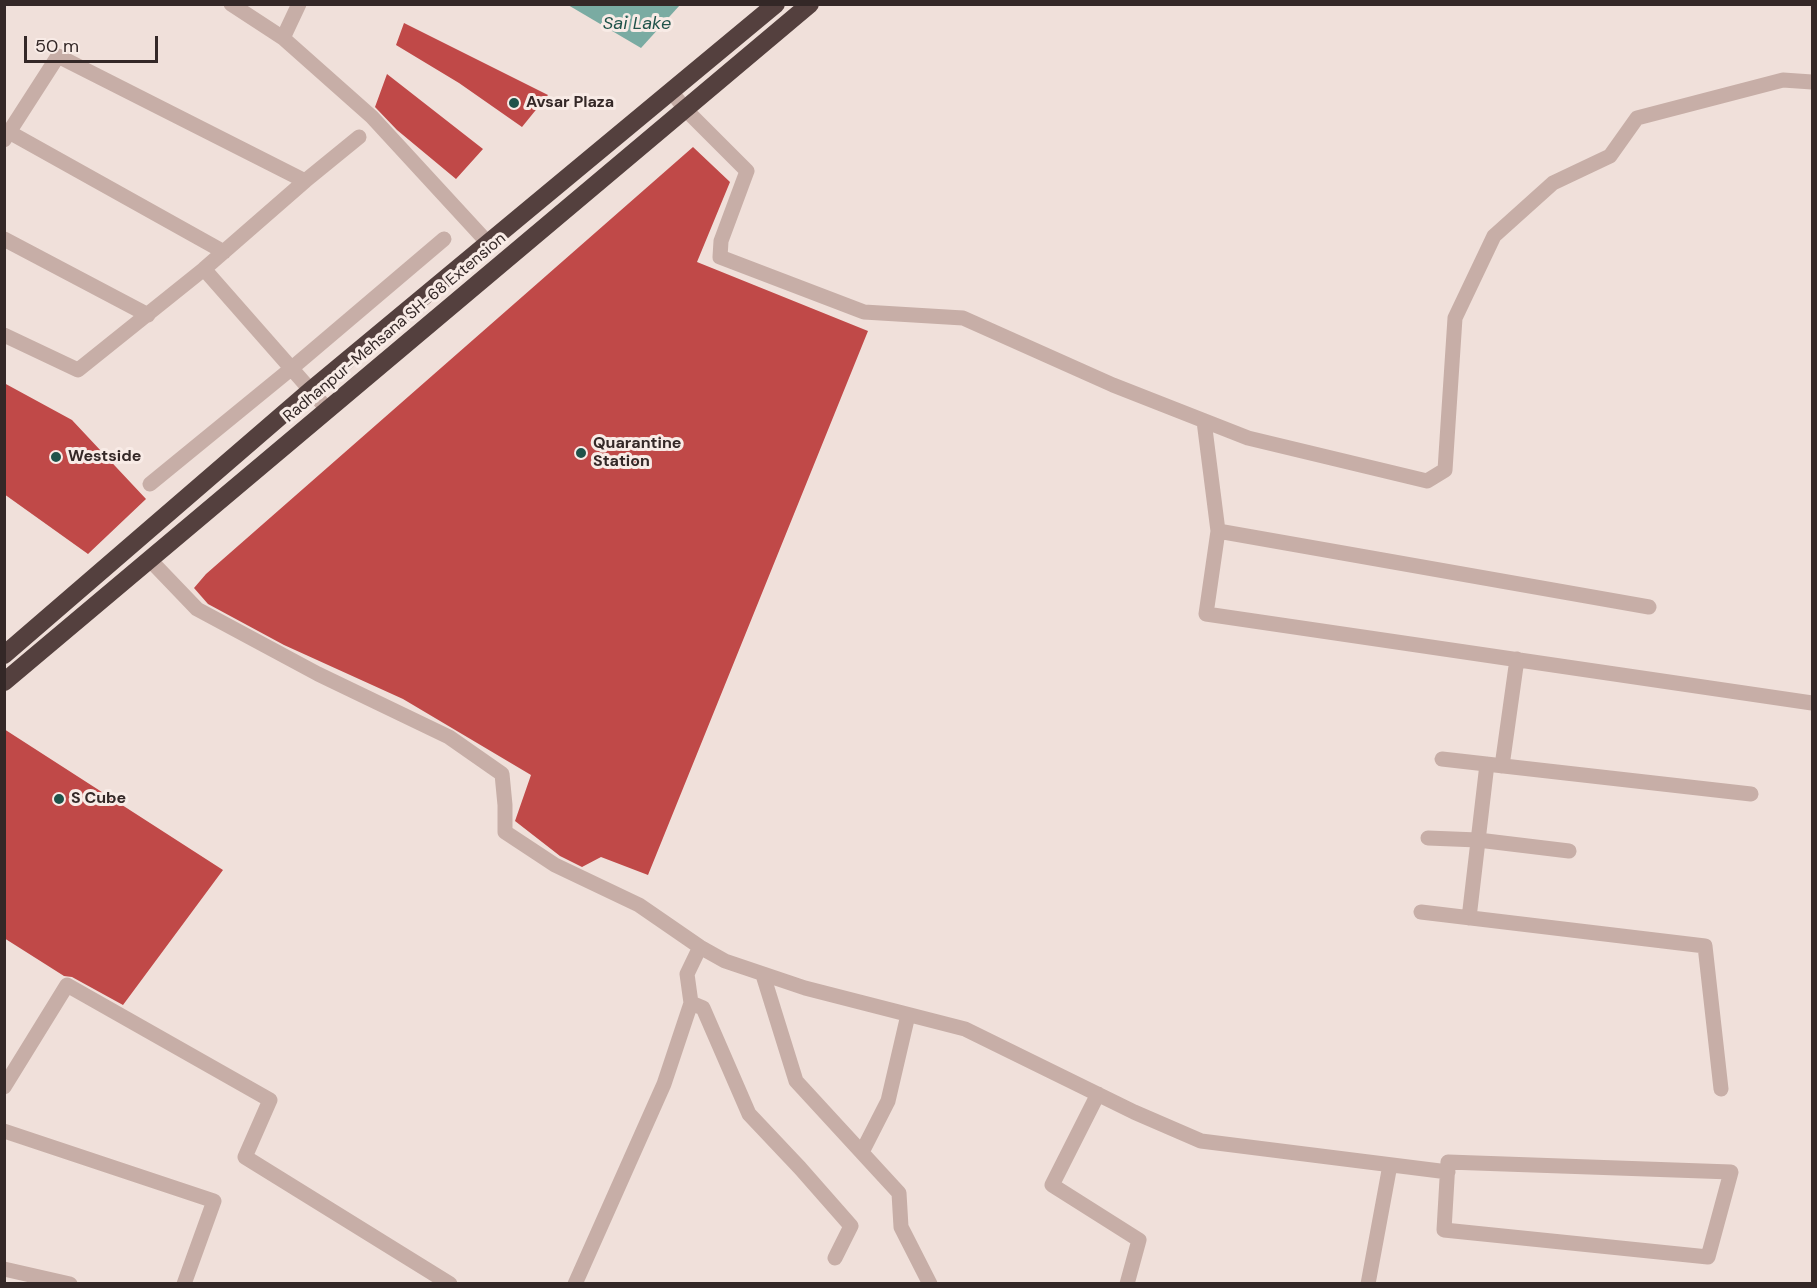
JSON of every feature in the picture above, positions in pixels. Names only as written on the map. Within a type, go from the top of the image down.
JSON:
[{"type":"highway","points":[[4,655],[311,390],[776,4]]},
{"type":"highway","name":"Radhanpur-Mehsana SH-68 Extension","points":[[4,682],[810,4]]},
{"type":"street","points":[[231,4],[283,38],[372,117],[488,243]]},
{"type":"street","points":[[283,38],[299,4]]},
{"type":"street","points":[[224,252],[7,136],[58,56],[305,181]]},
{"type":"street","points":[[671,91],[685,109],[747,171],[721,241],[720,257],[864,312],[963,318],[1113,385],[1248,438],[1427,481],[1445,470],[1455,318],[1494,236],[1553,183],[1610,156],[1637,118],[1783,80],[1812,82]]},
{"type":"street","points":[[4,335],[78,370],[204,269],[359,136]]},
{"type":"street","points":[[4,239],[148,315]]},
{"type":"street","points":[[150,484],[444,239]]},
{"type":"street","points":[[204,269],[328,410]]},
{"type":"street","points":[[1204,420],[1218,531],[1206,614],[1812,703]]},
{"type":"street","points":[[1218,531],[1649,607]]},
{"type":"street","points":[[150,560],[197,609],[318,674],[449,737],[502,774],[505,832],[555,865],[639,905],[700,947],[725,961],[805,988],[966,1029],[1098,1094],[1201,1141],[1448,1172]]},
{"type":"street","points":[[1469,918],[1478,840],[1517,659]]},
{"type":"street","points":[[1442,759],[1751,794]]},
{"type":"street","points":[[1428,838],[1478,840],[1569,851]]},
{"type":"street","points":[[1421,912],[1705,946],[1721,1089]]},
{"type":"street","points":[[575,1284],[664,1084],[691,1003],[687,974],[700,947]]},
{"type":"street","points":[[763,975],[796,1081],[899,1193],[901,1227],[930,1284]]},
{"type":"street","points":[[4,1087],[67,985],[270,1100],[245,1157],[450,1284]]},
{"type":"street","points":[[691,1003],[703,1008],[749,1114],[850,1226],[835,1258]]},
{"type":"street","points":[[862,1152],[888,1101],[908,1014]]},
{"type":"street","points":[[1098,1094],[1052,1185],[1139,1240],[1127,1284]]},
{"type":"street","points":[[4,1131],[214,1201],[184,1284]]},
{"type":"street","points":[[1448,1162],[1731,1172],[1708,1257],[1444,1230],[1448,1172],[1448,1162]]},
{"type":"street","points":[[1368,1284],[1390,1165]]},
{"type":"street","points":[[4,1269],[70,1284]]},
{"type":"water","name":"Sai Lake","points":[[680,4],[641,48],[568,5]]},
{"type":"building","points":[[404,23],[548,95],[522,127],[459,83],[396,45]]},
{"type":"building","points":[[387,74],[483,149],[456,179],[397,130],[375,107]]},
{"type":"building","name":"Quarantine Station","points":[[693,147],[730,182],[697,262],[868,331],[648,875],[601,857],[582,867],[560,856],[515,821],[531,775],[403,699],[284,645],[208,604],[194,588],[206,574]]},
{"type":"building","name":"Westside","points":[[4,383],[72,420],[146,499],[88,554],[4,494]]},
{"type":"building","name":"S Cube","points":[[4,729],[223,870],[123,1005],[72,977],[64,976],[4,938]]},
{"type":"place","name":"Avsar Plaza","points":[[514,103]]},
{"type":"place","name":"Quarantine Station","points":[[581,453]]},
{"type":"place","name":"Westside","points":[[56,457]]},
{"type":"place","name":"S Cube","points":[[59,799]]}]
